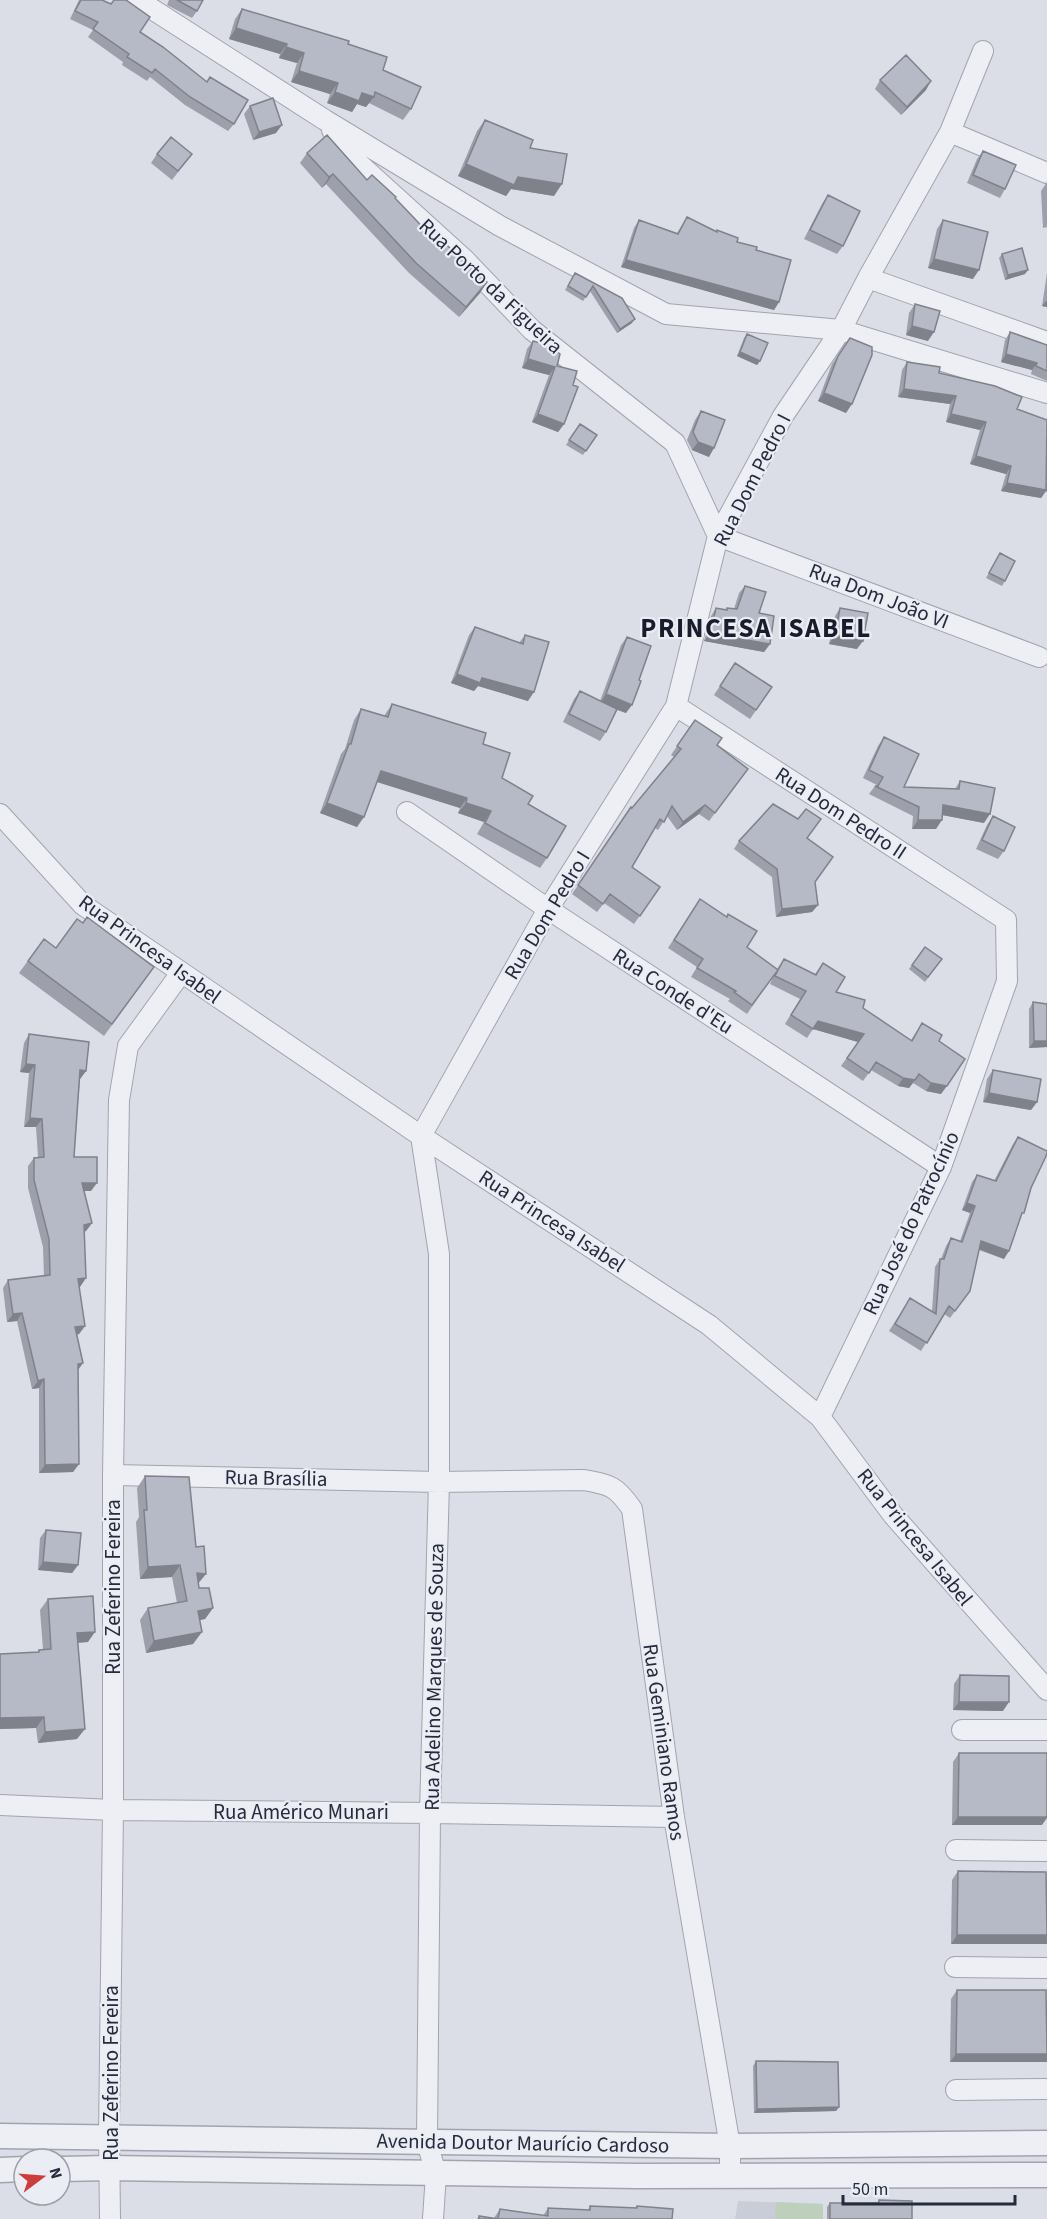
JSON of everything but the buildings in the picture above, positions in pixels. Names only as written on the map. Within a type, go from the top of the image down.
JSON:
[{"type":"street","name":"Rua Porto da Figueira","points":[[138,0],[326,120],[500,226],[666,314],[841,330],[1047,393]]},
{"type":"street","name":"Rua Dom Pedro I","points":[[421,1136],[548,909],[676,706],[718,536],[783,416],[841,330],[950,132],[982,51]]},
{"type":"street","name":"Rua Porto da Figueira","points":[[326,120],[357,162],[465,260],[532,330],[675,443],[718,536]]},
{"type":"street","points":[[950,132],[1047,173]]},
{"type":"street","points":[[868,278],[1047,342]]},
{"type":"street","name":"Rua Dom João VI","points":[[718,536],[1039,657]]},
{"type":"street","name":"Rua Dom Pedro II","points":[[676,706],[1006,920]]},
{"type":"street","name":"Rua Conde d'Eu","points":[[406,812],[548,909],[941,1167]]},
{"type":"street","name":"Rua Princesa Isabel","points":[[0,814],[83,905],[421,1136],[709,1325],[820,1417],[893,1515],[1047,1690]]},
{"type":"street","name":"Rua José do Patrocínio","points":[[820,1417],[941,1167],[1007,981],[1006,920]]},
{"type":"street","name":"Rua Zeferino Fereira","points":[[110,2219],[109,2137],[114,1810],[113,1475],[119,1100],[128,1046],[181,974]]},
{"type":"street","name":"Rua Adelino Marques de Souza","points":[[421,1136],[439,1254],[438,1482],[430,1813],[427,2142],[436,2174],[433,2219]]},
{"type":"street","name":"Rua Brasília","points":[[113,1475],[438,1482]]},
{"type":"street","name":"Rua Geminiano Ramos","points":[[438,1482],[584,1480],[604,1484],[621,1492],[632,1509],[674,1817],[730,2146],[730,2176]]},
{"type":"street","points":[[962,1730],[1047,1730]]},
{"type":"street","name":"Rua Américo Munari","points":[[0,1805],[114,1810],[674,1817]]},
{"type":"street","points":[[956,1850],[1047,1851]]},
{"type":"street","points":[[955,1967],[1047,1968]]},
{"type":"street","points":[[956,2090],[1047,2089]]},
{"type":"street","name":"Avenida Doutor Maurício Cardoso","points":[[0,2136],[730,2146],[1047,2143]]},
{"type":"street","points":[[943,2176],[944,2144]]},
{"type":"street","name":"Avenida Doutor Maurício Cardoso","points":[[72,2169],[730,2176],[1047,2175]]},
{"type":"shaded area","points":[[738,2201],[823,2204],[823,2219],[735,2219]]},
{"type":"green space","points":[[776,2202],[823,2204],[823,2219],[775,2219]]},
{"type":"district","name":"PRINCESA ISABEL","points":[[756,628]]}]
